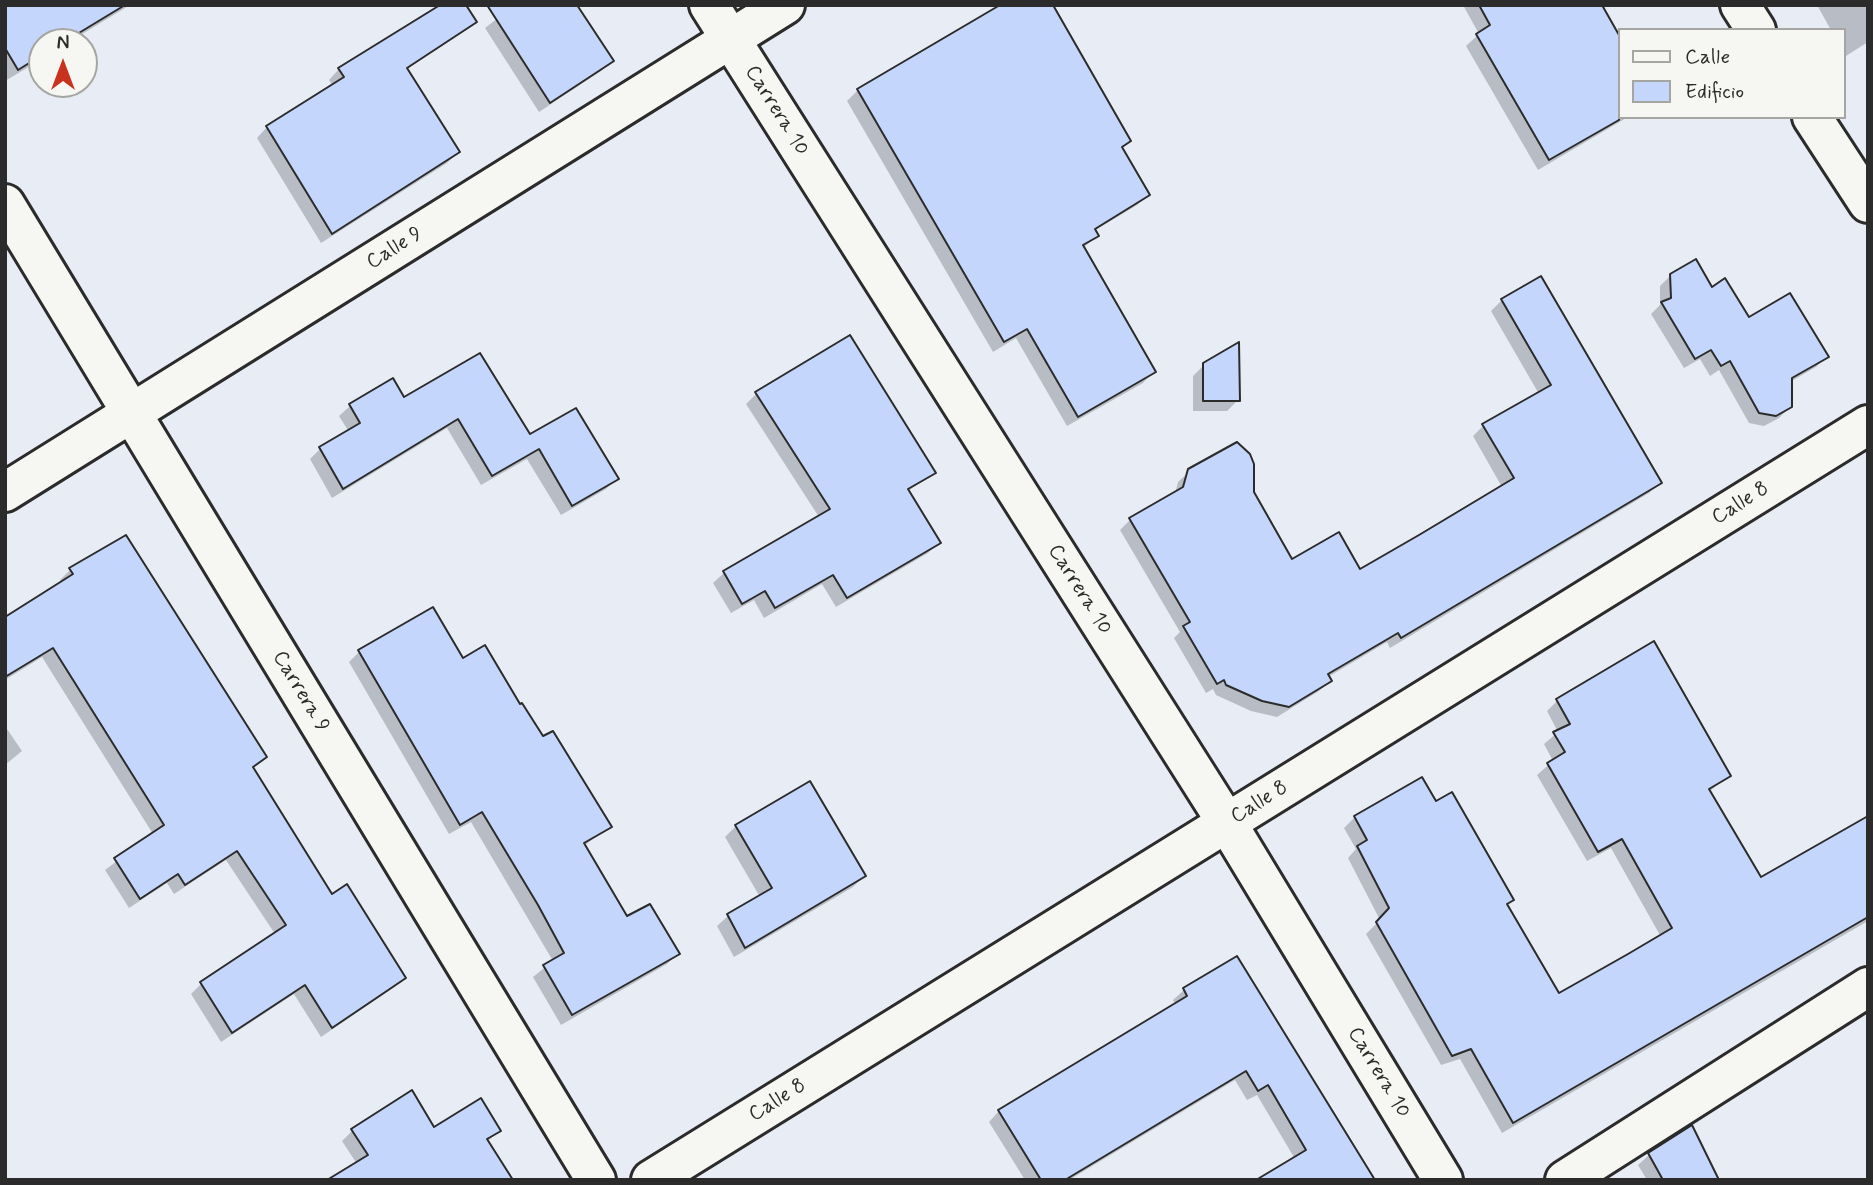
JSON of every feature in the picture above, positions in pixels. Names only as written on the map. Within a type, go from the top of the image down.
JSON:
[{"type":"street","name":"Carrera 10","points":[[709,5],[1227,823],[1443,1180]]},
{"type":"street","name":"Calle 9","points":[[5,492],[132,415],[729,37],[785,5]]},
{"type":"street","points":[[1740,5],[1755,28]]},
{"type":"street","points":[[1813,119],[1868,203]]},
{"type":"street","name":"Carrera 9","points":[[5,204],[596,1180]]},
{"type":"street","name":"Calle 8","points":[[651,1180],[1868,425]]},
{"type":"street","points":[[1565,1180],[1868,987]]},
{"type":"building","points":[[5,5],[125,5],[87,28],[28,28],[28,64],[18,70],[5,48]]},
{"type":"building","points":[[440,5],[466,5],[477,22],[407,68],[460,152],[332,234],[266,126],[344,77],[338,68]]},
{"type":"building","points":[[487,5],[577,5],[614,61],[550,103]]},
{"type":"building","points":[[1000,5],[1053,5],[1131,141],[1122,147],[1150,195],[1095,229],[1099,236],[1083,245],[1156,372],[1078,417],[1027,329],[1004,342],[857,89]]},
{"type":"building","points":[[1479,5],[1602,5],[1618,33],[1619,120],[1549,160],[1476,34],[1490,25]]},
{"type":"building","points":[[1696,259],[1712,287],[1725,278],[1749,317],[1790,293],[1829,357],[1792,378],[1792,407],[1776,416],[1759,413],[1730,361],[1721,366],[1711,350],[1695,359],[1661,302],[1671,298],[1670,274]]},
{"type":"building","points":[[1541,276],[1662,483],[1401,638],[1398,633],[1328,674],[1332,681],[1289,707],[1262,701],[1226,685],[1224,680],[1217,684],[1183,626],[1190,622],[1129,518],[1183,487],[1188,469],[1237,442],[1250,454],[1254,464],[1254,492],[1292,559],[1339,532],[1360,569],[1419,535],[1514,478],[1482,424],[1551,385],[1501,299]]},
{"type":"building","points":[[850,335],[936,473],[908,489],[941,543],[847,598],[833,575],[775,608],[765,591],[742,604],[723,571],[830,509],[755,392]]},
{"type":"building","points":[[1239,342],[1240,401],[1203,401],[1203,363]]},
{"type":"building","points":[[480,353],[530,434],[576,408],[619,479],[572,506],[539,449],[492,476],[458,419],[343,489],[319,447],[360,423],[349,404],[393,378],[404,397]]},
{"type":"building","points":[[126,535],[267,757],[253,767],[332,894],[347,884],[406,978],[332,1028],[305,985],[232,1033],[200,982],[286,925],[237,851],[185,885],[178,874],[140,899],[114,858],[164,825],[53,648],[5,677],[5,617],[73,574],[69,568]]},
{"type":"building","points":[[433,607],[463,658],[485,645],[520,704],[522,703],[543,736],[553,731],[612,827],[584,843],[627,916],[650,904],[680,954],[572,1015],[543,965],[564,953],[538,905],[482,812],[460,825],[358,650]]},
{"type":"building","points":[[1654,641],[1731,776],[1709,789],[1761,877],[1868,816],[1868,917],[1513,1123],[1471,1049],[1452,1056],[1376,922],[1389,908],[1357,846],[1367,840],[1354,816],[1422,777],[1436,801],[1452,792],[1514,900],[1507,904],[1559,993],[1628,954],[1672,928],[1622,839],[1598,852],[1547,763],[1565,752],[1553,732],[1570,724],[1556,699]]},
{"type":"building","points":[[810,781],[866,876],[745,948],[727,914],[772,888],[735,825]]},
{"type":"building","points":[[1237,956],[1375,1180],[1256,1180],[1306,1150],[1268,1085],[1258,1091],[1246,1071],[1065,1180],[1041,1180],[998,1110],[1187,996],[1183,988]]},
{"type":"building","points":[[412,1090],[434,1127],[481,1098],[501,1131],[487,1139],[513,1180],[327,1180],[368,1155],[351,1129]]},
{"type":"building","points":[[1692,1125],[1719,1180],[1663,1180],[1648,1153]]}]
